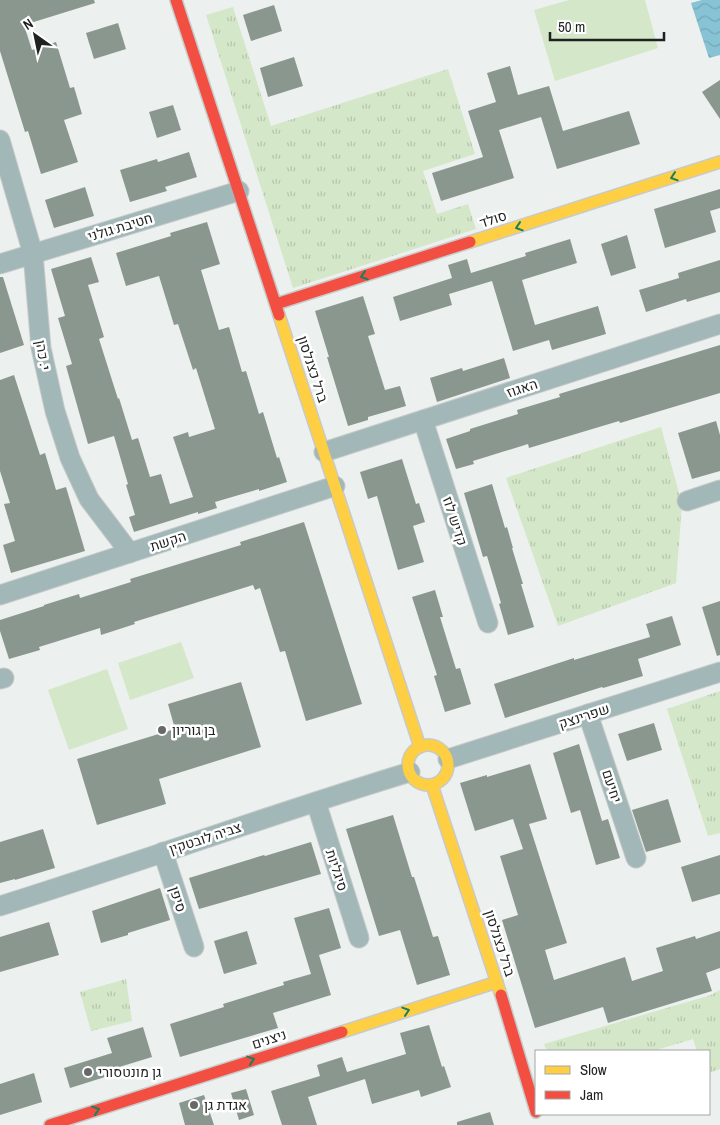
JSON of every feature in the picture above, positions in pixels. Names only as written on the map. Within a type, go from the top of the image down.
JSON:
[{"type":"street","name":"ברל כצנלסון","points":[[176,0],[420,747]]},
{"type":"street","name":"י. כהן","points":[[0,140],[33,254],[41,348],[55,411],[70,458],[89,498],[130,553]]},
{"type":"street","name":"סולד","points":[[276,304],[720,162]]},
{"type":"street","name":"חטיבת גולני","points":[[0,264],[239,191]]},
{"type":"street","name":"האגוז","points":[[324,452],[720,324]]},
{"type":"street","name":"קדיש לוז","points":[[423,420],[488,623]]},
{"type":"street","name":"הקשת","points":[[0,596],[335,486]]},
{"type":"street","points":[[687,501],[720,490]]},
{"type":"street","name":"שפרינצק","points":[[448,760],[720,672]]},
{"type":"street","name":"יחיעם","points":[[588,714],[636,858]]},
{"type":"street","points":[[433,746],[440,749],[448,760],[444,778],[432,785],[418,782],[410,772],[410,757],[420,747],[433,746]]},
{"type":"street","name":"צביה לובטקין","points":[[0,906],[410,772]]},
{"type":"street","name":"ברל כצנלסון","points":[[432,785],[497,982],[535,1110]]},
{"type":"street","name":"סיגליות","points":[[316,802],[359,938]]},
{"type":"street","name":"סיפן","points":[[163,852],[194,947]]},
{"type":"street","name":"ניצנים","points":[[50,1125],[497,982]]},
{"type":"green space","points":[[569,0],[645,0],[658,48],[555,81],[534,10]]},
{"type":"green space","points":[[233,7],[271,126],[448,69],[475,154],[423,171],[437,214],[468,204],[476,229],[293,288],[206,15]]},
{"type":"green space","points":[[661,427],[682,504],[676,583],[558,626],[506,478]]},
{"type":"green space","points":[[181,642],[194,678],[130,700],[118,663]]},
{"type":"green space","points":[[107,669],[128,729],[69,750],[48,690]]},
{"type":"green space","points":[[720,691],[720,833],[708,836],[667,709]]},
{"type":"green space","points":[[126,979],[132,1021],[91,1031],[80,992]]},
{"type":"green space","points":[[720,990],[720,1069],[710,1073],[710,1050],[697,1050],[693,1039],[656,1050],[547,1050],[544,1044],[711,995]]},
{"type":"water","points":[[702,0],[720,0],[720,55],[709,58],[691,3]]},
{"type":"building","points":[[0,0],[94,0],[95,3],[24,25],[32,50],[56,42],[70,88],[74,87],[82,114],[64,120],[78,162],[41,174],[28,131],[25,132],[0,51]]},
{"type":"building","points":[[274,5],[282,31],[251,41],[243,15]]},
{"type":"building","points":[[118,23],[126,49],[94,59],[86,33]]},
{"type":"building","points":[[294,57],[303,86],[268,97],[260,68]]},
{"type":"building","points":[[510,66],[518,95],[549,86],[563,131],[629,111],[640,144],[557,169],[541,117],[499,130],[514,178],[441,201],[432,173],[483,157],[468,111],[496,102],[487,73]]},
{"type":"building","points":[[720,80],[720,119],[702,92]]},
{"type":"building","points":[[173,105],[181,130],[157,138],[149,112]]},
{"type":"building","points":[[189,152],[197,177],[165,187],[167,191],[130,202],[120,170],[157,159],[158,162]]},
{"type":"building","points":[[85,187],[94,216],[54,228],[45,200]]},
{"type":"building","points":[[720,189],[720,208],[710,211],[716,232],[665,248],[654,209]]},
{"type":"building","points":[[207,222],[220,264],[201,270],[219,330],[229,327],[242,372],[246,371],[259,414],[263,412],[277,458],[279,457],[287,482],[215,502],[217,508],[134,532],[129,517],[135,515],[114,436],[88,444],[66,366],[72,364],[58,318],[65,316],[51,269],[91,257],[99,282],[88,285],[104,337],[99,339],[118,399],[132,440],[138,438],[150,477],[161,474],[170,504],[193,497],[173,437],[188,432],[189,437],[215,429],[196,368],[193,370],[178,324],[174,325],[159,276],[126,286],[116,253],[171,236],[170,233]]},
{"type":"building","points":[[627,235],[636,268],[611,276],[601,244]]},
{"type":"building","points":[[570,239],[577,263],[522,280],[535,325],[598,306],[606,334],[552,350],[549,340],[513,351],[492,281],[449,294],[452,305],[400,321],[393,297],[452,278],[448,265],[467,259],[471,273],[526,256],[525,253]]},
{"type":"building","points":[[720,260],[720,292],[687,302],[686,299],[646,312],[639,290],[679,278],[678,273]]},
{"type":"building","points":[[0,277],[3,277],[24,345],[0,353]]},
{"type":"building","points":[[363,296],[375,334],[368,336],[385,390],[400,386],[406,406],[368,417],[368,420],[348,426],[315,311]]},
{"type":"building","points":[[720,345],[720,393],[529,448],[528,444],[473,461],[474,464],[456,469],[446,439],[470,431],[470,429],[518,414],[517,410],[560,397],[559,394]]},
{"type":"building","points":[[504,358],[510,378],[437,402],[430,378],[462,368],[463,371]]},
{"type":"building","points":[[14,375],[40,455],[45,453],[56,490],[66,487],[85,551],[11,573],[3,545],[15,541],[4,504],[10,503],[0,471],[0,380]]},
{"type":"building","points":[[716,421],[720,435],[720,471],[692,479],[678,433]]},
{"type":"building","points":[[402,459],[416,504],[419,503],[425,522],[413,526],[424,562],[398,570],[377,496],[368,499],[360,472]]},
{"type":"building","points":[[492,484],[505,528],[507,527],[534,627],[508,635],[487,556],[483,557],[464,493]]},
{"type":"building","points":[[304,522],[362,704],[306,721],[285,651],[280,652],[260,588],[255,590],[253,585],[134,622],[135,624],[101,635],[100,628],[39,647],[40,650],[9,659],[0,631],[0,620],[79,594],[80,598],[131,582],[130,579],[241,545],[240,542]]},
{"type":"building","points":[[435,590],[443,617],[440,617],[456,669],[460,668],[471,704],[445,712],[434,676],[437,675],[412,597]]},
{"type":"building","points":[[720,601],[720,655],[717,656],[702,607]]},
{"type":"building","points":[[672,616],[681,645],[638,659],[643,676],[505,718],[494,684],[574,658],[574,660],[650,637],[646,624]]},
{"type":"building","points":[[241,682],[261,747],[159,779],[166,804],[97,825],[77,759],[175,729],[168,704]]},
{"type":"building","points":[[654,723],[662,750],[627,761],[618,734]]},
{"type":"building","points":[[579,744],[602,821],[608,819],[620,858],[596,865],[580,810],[571,813],[553,753]]},
{"type":"building","points":[[530,764],[547,819],[529,824],[567,943],[545,950],[554,980],[625,957],[632,981],[663,971],[656,948],[695,936],[696,939],[720,931],[720,968],[706,973],[712,991],[608,1023],[603,1007],[535,1028],[502,920],[518,915],[500,856],[523,849],[513,819],[475,831],[460,783]]},
{"type":"building","points":[[668,799],[681,842],[646,852],[632,810]]},
{"type":"building","points":[[393,815],[433,937],[438,936],[450,975],[417,985],[400,930],[379,936],[346,829]]},
{"type":"building","points":[[43,829],[55,868],[0,883],[0,842]]},
{"type":"building","points":[[311,842],[321,874],[199,909],[189,878]]},
{"type":"building","points":[[720,855],[720,894],[692,902],[681,867]]},
{"type":"building","points":[[160,888],[170,920],[101,943],[92,911]]},
{"type":"building","points":[[329,908],[341,948],[319,955],[331,995],[273,1013],[278,1028],[180,1057],[170,1024],[224,1007],[223,1004],[284,985],[283,982],[311,974],[294,918]]},
{"type":"building","points":[[49,922],[59,955],[0,972],[0,937]]},
{"type":"building","points":[[247,931],[257,964],[224,974],[214,941]]},
{"type":"building","points":[[429,1025],[442,1067],[444,1066],[451,1087],[421,1097],[419,1090],[372,1104],[365,1079],[308,1097],[317,1125],[282,1125],[271,1091],[320,1076],[317,1065],[342,1057],[347,1072],[406,1054],[400,1033]]},
{"type":"building","points":[[143,1027],[152,1057],[103,1072],[105,1077],[70,1088],[64,1068],[112,1053],[107,1038]]},
{"type":"building","points":[[34,1073],[42,1102],[0,1115],[0,1084]]},
{"type":"building","points":[[246,1089],[254,1115],[239,1120],[231,1093]]},
{"type":"building","points":[[204,1095],[214,1125],[185,1125],[179,1103]]},
{"type":"building","points":[[490,1112],[494,1125],[457,1125],[457,1122]]},
{"type":"traffic: slow","points":[[470,242],[720,162]]},
{"type":"traffic: slow","points":[[279,315],[420,747]]},
{"type":"traffic: slow","points":[[428,745],[442,751],[448,765],[442,779],[428,785],[414,779],[408,765],[414,751],[428,745]]},
{"type":"traffic: slow","points":[[432,785],[501,995]]},
{"type":"traffic: slow","points":[[342,1032],[497,982]]},
{"type":"traffic: jam","points":[[176,0],[279,315]]},
{"type":"traffic: jam","points":[[276,304],[470,242]]},
{"type":"traffic: jam","points":[[501,995],[535,1109]]},
{"type":"traffic: jam","points":[[50,1125],[342,1032]]},
{"type":"place","name":"בן גוריון","points":[[162,730]]},
{"type":"place","name":"גן מונטסורי","points":[[88,1072]]},
{"type":"place","name":"אגדת גן","points":[[194,1105]]}]
